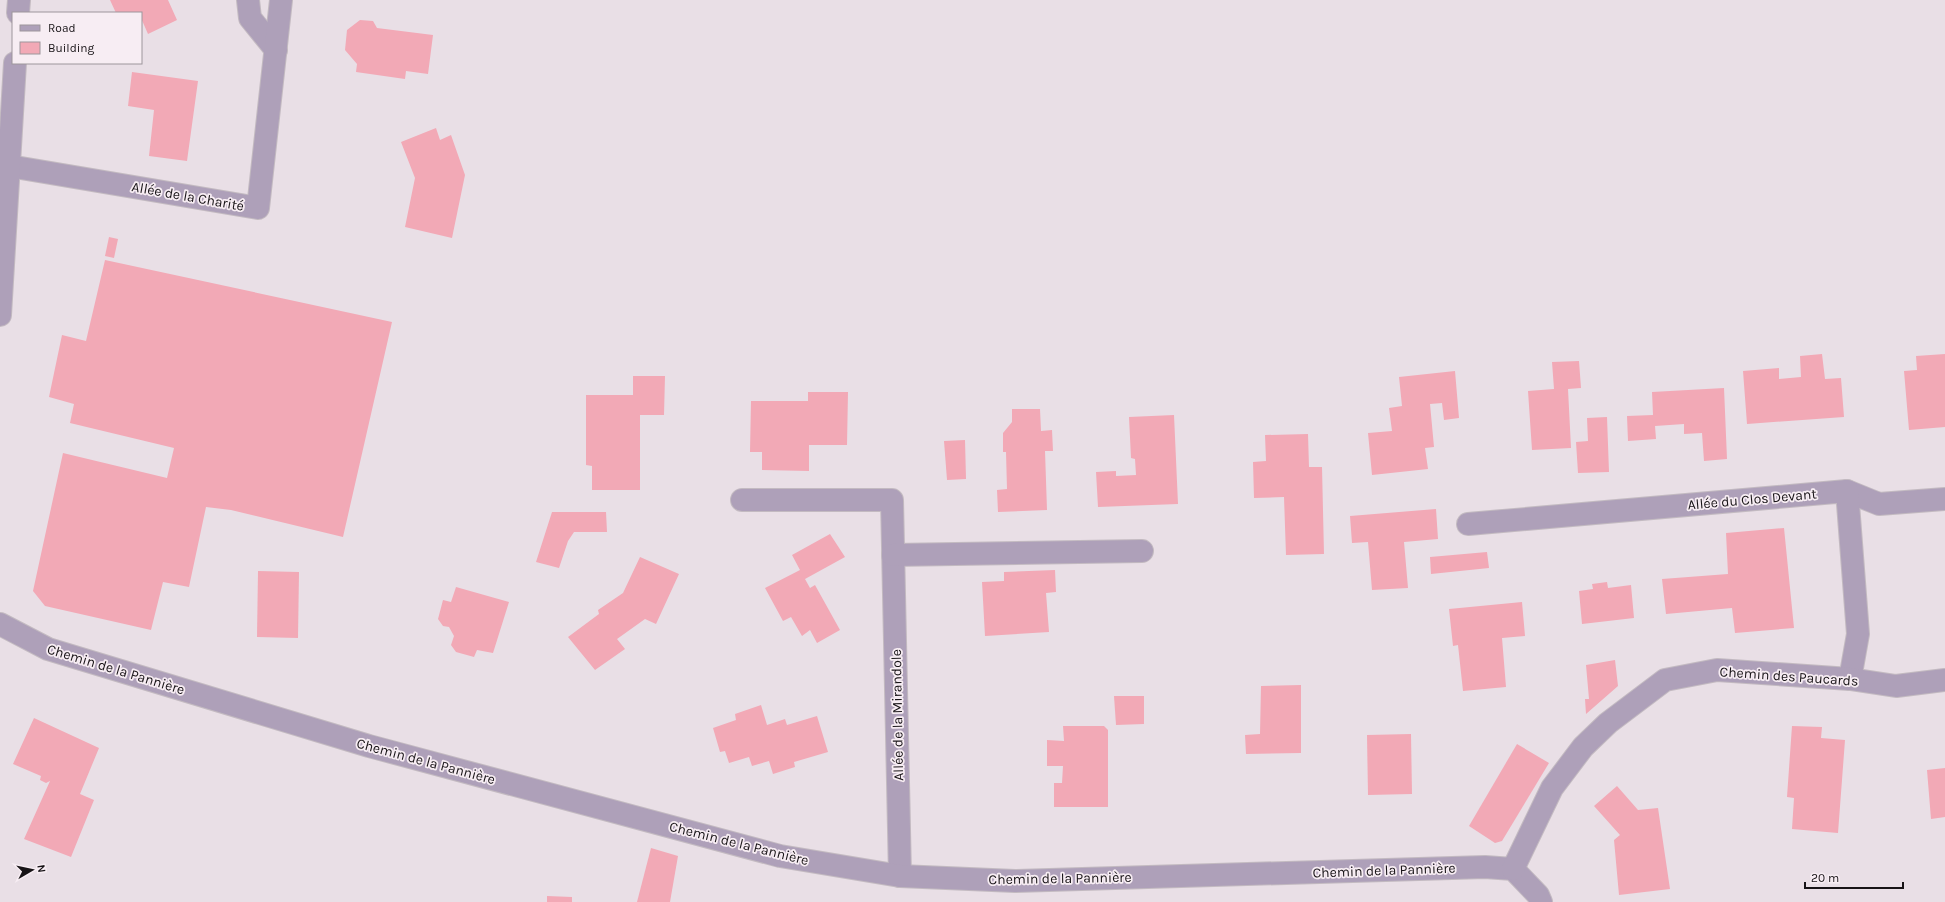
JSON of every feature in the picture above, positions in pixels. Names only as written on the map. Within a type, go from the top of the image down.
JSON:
[{"type":"street","points":[[18,12],[19,0]]},
{"type":"street","points":[[248,0],[250,18],[276,50]]},
{"type":"street","name":"Allée de la Charité","points":[[9,166],[258,208],[281,0]]},
{"type":"street","points":[[0,315],[15,64]]},
{"type":"street","points":[[1850,679],[1858,634],[1847,491],[1879,504],[1945,499]]},
{"type":"street","name":"Allée du Clos Devant","points":[[1468,524],[1847,491]]},
{"type":"street","name":"Allée de la Mirandole","points":[[742,500],[892,500],[900,876]]},
{"type":"street","points":[[893,555],[1142,551]]},
{"type":"street","name":"Chemin de la Pannière","points":[[0,624],[48,650],[369,746],[780,856],[900,876],[1015,881],[1485,867],[1513,869]]},
{"type":"street","name":"Chemin des Paucards","points":[[1513,869],[1552,788],[1583,747],[1608,723],[1664,680],[1717,670],[1850,679],[1896,686],[1945,680]]},
{"type":"street","points":[[1513,869],[1538,895],[1541,902]]},
{"type":"building","points":[[110,0],[168,0],[177,20],[148,34],[142,20],[142,12],[116,12]]},
{"type":"building","points":[[360,20],[373,21],[377,28],[433,35],[428,74],[406,71],[405,79],[356,72],[357,64],[345,50],[347,30]]},
{"type":"building","points":[[132,72],[198,81],[187,161],[149,156],[154,110],[128,106]]},
{"type":"building","points":[[436,128],[440,140],[451,135],[465,175],[452,238],[405,227],[415,178],[401,142]]},
{"type":"building","points":[[109,237],[118,239],[114,258],[105,256]]},
{"type":"building","points":[[105,260],[392,322],[343,537],[231,510],[206,507],[189,587],[163,582],[151,630],[45,606],[33,591],[63,453],[167,478],[174,448],[70,423],[74,404],[49,397],[62,335],[86,341]]},
{"type":"building","points":[[1822,354],[1825,379],[1841,378],[1844,417],[1747,424],[1743,371],[1779,368],[1779,379],[1801,377],[1800,356]]},
{"type":"building","points":[[1945,354],[1945,427],[1909,430],[1904,371],[1917,370],[1916,356]]},
{"type":"building","points":[[1579,361],[1581,388],[1568,389],[1571,448],[1532,450],[1528,391],[1554,389],[1552,362]]},
{"type":"building","points":[[1455,371],[1459,418],[1444,420],[1442,403],[1430,404],[1434,447],[1425,448],[1428,469],[1372,475],[1368,433],[1392,431],[1389,408],[1402,406],[1399,377]]},
{"type":"building","points":[[633,376],[665,376],[664,415],[640,415],[640,490],[592,490],[592,466],[586,465],[586,395],[633,395]]},
{"type":"building","points":[[1724,388],[1727,459],[1704,461],[1702,433],[1684,434],[1684,424],[1655,426],[1656,439],[1628,441],[1627,416],[1653,415],[1652,392]]},
{"type":"building","points":[[808,392],[848,392],[847,445],[809,445],[809,471],[762,470],[762,452],[750,452],[751,401],[808,401]]},
{"type":"building","points":[[1012,409],[1040,409],[1041,431],[1052,430],[1053,451],[1045,451],[1047,510],[998,512],[997,490],[1007,489],[1006,452],[1003,452],[1003,433],[1012,422]]},
{"type":"building","points":[[1174,415],[1178,504],[1098,507],[1096,472],[1116,471],[1116,476],[1136,475],[1135,459],[1131,458],[1129,417]]},
{"type":"building","points":[[1607,417],[1609,472],[1578,473],[1576,442],[1588,441],[1587,418]]},
{"type":"building","points":[[1308,434],[1309,467],[1322,467],[1324,554],[1286,555],[1284,497],[1254,498],[1253,462],[1266,461],[1265,435]]},
{"type":"building","points":[[965,440],[966,479],[947,480],[944,441]]},
{"type":"building","points":[[1436,509],[1438,539],[1404,542],[1408,588],[1372,590],[1368,542],[1352,543],[1350,516]]},
{"type":"building","points":[[552,512],[606,512],[607,532],[574,532],[568,541],[559,568],[536,562]]},
{"type":"building","points":[[1784,528],[1794,628],[1735,633],[1732,608],[1666,614],[1662,579],[1728,574],[1726,533]]},
{"type":"building","points":[[830,534],[845,557],[805,579],[810,588],[815,585],[840,630],[817,643],[810,630],[802,636],[791,617],[783,621],[765,588],[800,570],[792,555]]},
{"type":"building","points":[[1487,552],[1489,568],[1431,574],[1430,557]]},
{"type":"building","points":[[640,557],[679,574],[656,624],[645,619],[617,639],[625,649],[595,670],[568,637],[599,614],[598,610],[623,593]]},
{"type":"building","points":[[1055,570],[1056,592],[1046,593],[1049,632],[985,636],[982,582],[1004,581],[1004,572]]},
{"type":"building","points":[[258,571],[299,572],[298,638],[257,637]]},
{"type":"building","points":[[1607,582],[1608,588],[1631,585],[1634,618],[1582,624],[1579,591],[1593,589],[1592,584]]},
{"type":"building","points":[[456,587],[509,602],[493,653],[477,650],[474,657],[456,652],[451,645],[454,636],[449,627],[443,626],[438,619],[443,600],[451,602]]},
{"type":"building","points":[[1522,602],[1525,636],[1502,638],[1506,687],[1463,691],[1458,645],[1453,646],[1449,609]]},
{"type":"building","points":[[1615,660],[1618,686],[1586,714],[1585,699],[1589,699],[1586,665]]},
{"type":"building","points":[[1301,685],[1301,753],[1246,754],[1245,735],[1260,734],[1261,686]]},
{"type":"building","points":[[1114,696],[1144,696],[1144,724],[1116,725]]},
{"type":"building","points":[[761,705],[767,725],[785,719],[787,725],[817,716],[828,752],[794,762],[795,767],[773,774],[769,761],[752,766],[749,757],[729,763],[725,751],[720,752],[713,728],[736,720],[735,714]]},
{"type":"building","points":[[34,718],[99,748],[80,794],[94,800],[71,857],[24,839],[50,781],[46,783],[40,780],[41,776],[13,764]]},
{"type":"building","points":[[1063,726],[1104,726],[1108,730],[1108,807],[1054,807],[1054,783],[1062,783],[1063,766],[1047,766],[1047,740],[1064,741]]},
{"type":"building","points":[[1792,726],[1822,727],[1821,738],[1845,740],[1838,833],[1792,829],[1794,798],[1787,797]]},
{"type":"building","points":[[1411,734],[1412,794],[1368,795],[1367,735]]},
{"type":"building","points":[[1517,744],[1549,763],[1502,841],[1495,843],[1469,826]]},
{"type":"building","points":[[1945,768],[1945,817],[1931,819],[1927,770]]},
{"type":"building","points":[[1617,786],[1638,810],[1658,808],[1670,889],[1619,895],[1614,840],[1620,835],[1594,806]]},
{"type":"building","points":[[651,848],[678,856],[670,902],[637,902]]},
{"type":"building","points":[[547,896],[572,897],[572,902],[547,902]]}]
